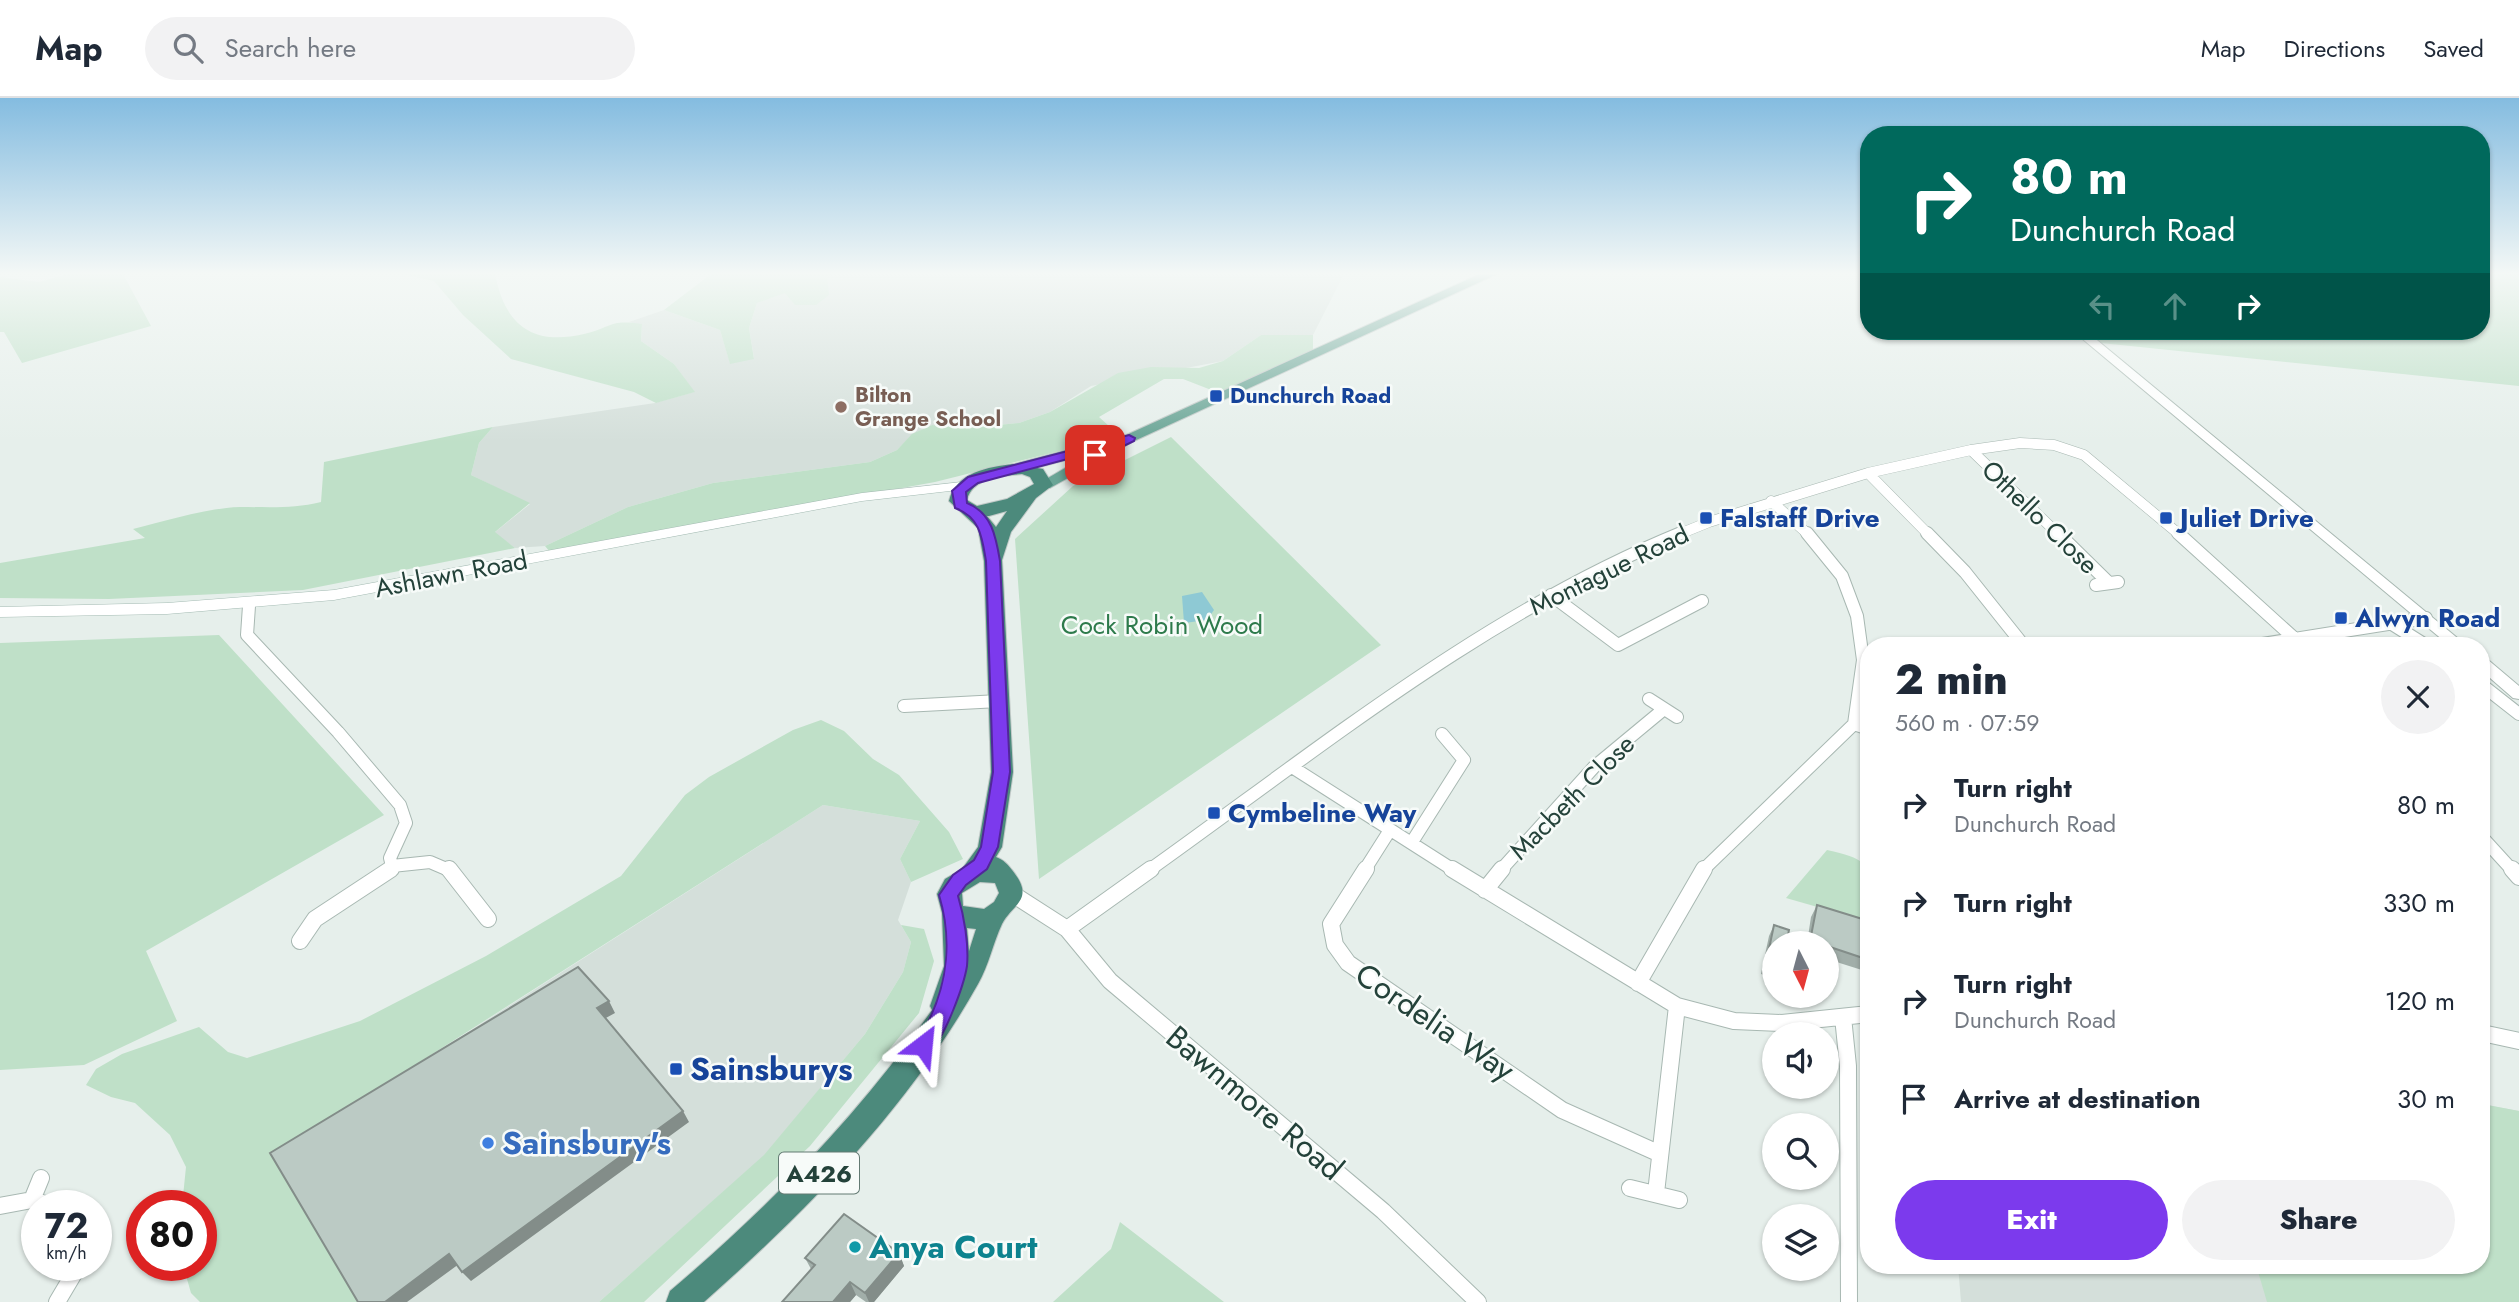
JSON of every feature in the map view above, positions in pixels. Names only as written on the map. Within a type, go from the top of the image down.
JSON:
[{"type":"highway","points":[[1009,470],[1037,473],[1037,489],[995,508],[965,507],[957,496],[962,486],[1009,470]]},
{"type":"highway","name":"A426","points":[[993,561],[1002,532],[1037,489]]},
{"type":"highway","name":"A426","points":[[936,1025],[957,966],[954,914],[948,895],[959,880],[971,874],[981,864],[990,847],[1002,772],[993,561],[987,527],[965,507]]},
{"type":"highway","name":"A426","points":[[681,1302],[730,1260],[828,1164],[879,1106],[965,987],[1007,900],[990,847]]},
{"type":"highway","points":[[954,914],[971,921],[1007,900],[982,872],[971,874]]},
{"type":"main road","name":"A426","points":[[1037,489],[1129,438],[1366,330]]},
{"type":"main road","points":[[1009,470],[1129,438]]},
{"type":"main road","name":"Ashlawn Road","points":[[0,612],[147,611],[249,606],[404,584],[862,497],[962,486]]},
{"type":"main road","name":"Ashlawn Road","points":[[897,493],[965,507]]},
{"type":"street","points":[[2091,340],[2449,637]]},
{"type":"street","name":"Montague Road","points":[[1067,929],[1453,653],[1551,595],[1655,544],[1772,501],[1868,473],[1971,450],[2037,443],[2084,455],[2169,525],[2293,637]]},
{"type":"street","name":"Othello Close","points":[[1971,450],[2108,583]]},
{"type":"street","points":[[1868,473],[1965,572],[2017,637]]},
{"type":"street","points":[[1772,501],[1829,556],[1847,588],[1860,641]]},
{"type":"street","points":[[1551,595],[1618,645],[1702,601]]},
{"type":"street","points":[[249,606],[247,635],[338,732],[400,805],[406,823],[390,858],[394,867]]},
{"type":"street","points":[[2301,637],[2426,618]]},
{"type":"street","points":[[2392,624],[2413,637]]},
{"type":"street","points":[[2490,670],[2519,694]]},
{"type":"street","points":[[1638,983],[1699,875],[1854,724],[1860,690]]},
{"type":"street","points":[[2490,691],[2519,714]]},
{"type":"street","points":[[1649,699],[1677,717]]},
{"type":"street","points":[[904,706],[999,701]]},
{"type":"street","name":"Macbeth Close","points":[[1485,890],[1522,843],[1594,767],[1664,709]]},
{"type":"street","points":[[1854,724],[1860,726]]},
{"type":"street","points":[[1412,842],[1464,760],[1442,734]]},
{"type":"street","points":[[1292,767],[1485,890],[1677,1006],[1734,1021],[1782,1023],[1860,1015]]},
{"type":"street","name":"Cordelia Way","points":[[1390,830],[1331,924],[1335,945],[1349,963],[1562,1110],[1658,1153]]},
{"type":"street","points":[[2490,846],[2519,877]]},
{"type":"street","points":[[300,941],[315,919],[394,867],[432,861],[444,864],[488,919]]},
{"type":"street","name":"Bawnmore Road","points":[[1007,900],[1067,929],[1110,981],[1383,1211],[1478,1302]]},
{"type":"street","points":[[1656,1193],[1658,1153],[1677,1006]]},
{"type":"street","points":[[1843,1017],[1848,1066],[1849,1302]]},
{"type":"street","points":[[2490,1035],[2519,1041]]},
{"type":"street","points":[[36,1190],[41,1178]]},
{"type":"street","points":[[1630,1188],[1679,1200]]},
{"type":"street","points":[[0,1206],[21,1202]]},
{"type":"street","points":[[57,1302],[69,1281]]},
{"type":"shaded area","name":"Bilton Grange School","points":[[642,330],[720,330],[730,363],[754,358],[749,330],[1315,330],[1313,335],[1261,335],[1223,361],[1091,386],[1050,412],[1019,423],[967,428],[932,425],[913,434],[897,450],[870,462],[713,483],[628,507],[545,546],[515,548],[494,533],[530,504],[471,475],[479,443],[493,427],[655,403],[694,392],[674,364],[641,341]]},
{"type":"shaded area","points":[[823,805],[920,821],[900,859],[911,882],[898,920],[911,942],[903,972],[865,1034],[764,1156],[599,1302],[362,1302],[274,1156]]},
{"type":"shaded area","points":[[2490,1106],[2519,1111],[2519,1302],[1961,1302],[1959,1274],[2490,1274]]},
{"type":"green space","points":[[136,330],[22,363],[4,332],[0,332]]},
{"type":"green space","points":[[480,330],[528,330],[550,337],[566,337],[595,330],[642,330],[641,341],[674,364],[695,392],[656,403],[634,392],[511,359]]},
{"type":"green space","points":[[720,330],[749,330],[754,359],[730,364]]},
{"type":"green space","points":[[2490,330],[2519,330],[2519,386],[2101,343],[2098,340],[2490,340]]},
{"type":"green space","points":[[1261,335],[1313,335],[1313,350],[1219,393],[1183,379],[1164,379],[1099,417],[1120,436],[935,482],[550,552],[545,546],[628,507],[713,483],[870,462],[897,450],[912,434],[932,425],[967,428],[1019,423],[1050,412],[1118,373],[1151,367],[1199,368],[1223,361]]},
{"type":"green space","points":[[493,427],[479,443],[471,475],[530,503],[495,532],[515,548],[303,590],[109,599],[0,598],[0,563],[145,538],[133,529],[200,512],[240,507],[291,507],[321,502],[324,462]]},
{"type":"green space","name":"Cock Robin Wood","points":[[1171,437],[1381,645],[1039,879],[1015,539],[1073,486]]},
{"type":"green space","points":[[219,635],[384,815],[146,951],[177,1021],[84,1065],[0,1070],[0,643]]},
{"type":"green space","points":[[821,720],[844,731],[873,759],[899,775],[949,832],[963,859],[911,882],[900,859],[920,821],[823,805],[274,1155],[362,1302],[200,1302],[191,1293],[188,1281],[217,1281],[217,1190],[184,1190],[186,1167],[170,1135],[135,1103],[111,1097],[86,1085],[96,1069],[122,1054],[199,1027],[228,1052],[247,1058],[360,1021],[486,956],[621,876],[685,795],[709,777],[793,730]]},
{"type":"green space","points":[[1827,850],[1860,862],[1860,919],[1786,898]]},
{"type":"green space","points":[[901,925],[924,929],[934,961],[919,1013],[810,1146],[644,1302],[599,1302],[764,1155],[865,1034],[903,972],[911,942]]},
{"type":"green space","points":[[2490,1106],[2519,1111],[2519,1302],[2267,1302],[2259,1274],[2490,1274]]},
{"type":"green space","points":[[1120,1222],[1224,1302],[1053,1302],[1111,1249]]},
{"type":"water","points":[[1202,592],[1214,610],[1207,620],[1184,623],[1182,596]]},
{"type":"building","points":[[1817,905],[1860,918],[1860,957],[1839,950],[1839,931],[1812,931]]},
{"type":"building","points":[[1774,925],[1789,930],[1789,931],[1773,931]]},
{"type":"building","name":"Sainsbury's","points":[[578,967],[609,1001],[597,1008],[683,1111],[462,1272],[449,1254],[385,1302],[358,1302],[270,1153]]},
{"type":"building","name":"Anya Court","points":[[844,1214],[899,1253],[865,1293],[850,1282],[833,1302],[782,1302],[815,1265],[805,1258]]},
{"type":"place","name":"Dunchurch Road","points":[[1216,396]]},
{"type":"place","name":"Bilton Grange School","points":[[841,407]]},
{"type":"place","name":"Falstaff Drive","points":[[1706,518]]},
{"type":"place","name":"Juliet Drive","points":[[2166,518]]},
{"type":"place","name":"Alwyn Road","points":[[2341,618]]},
{"type":"place","name":"Cymbeline Way","points":[[1214,813]]},
{"type":"place","name":"Sainsburys","points":[[676,1069]]},
{"type":"place","name":"Sainsbury's","points":[[488,1143]]},
{"type":"place","name":"Anya Court","points":[[855,1247]]},
{"type":"route","points":[[923,1045],[936,1025],[957,966],[954,914],[949,906],[948,895],[959,880],[971,874],[981,864],[990,847],[1002,772],[993,561],[987,527],[970,509],[960,505],[957,496],[962,486],[973,480],[1129,438],[1095,455]]}]
